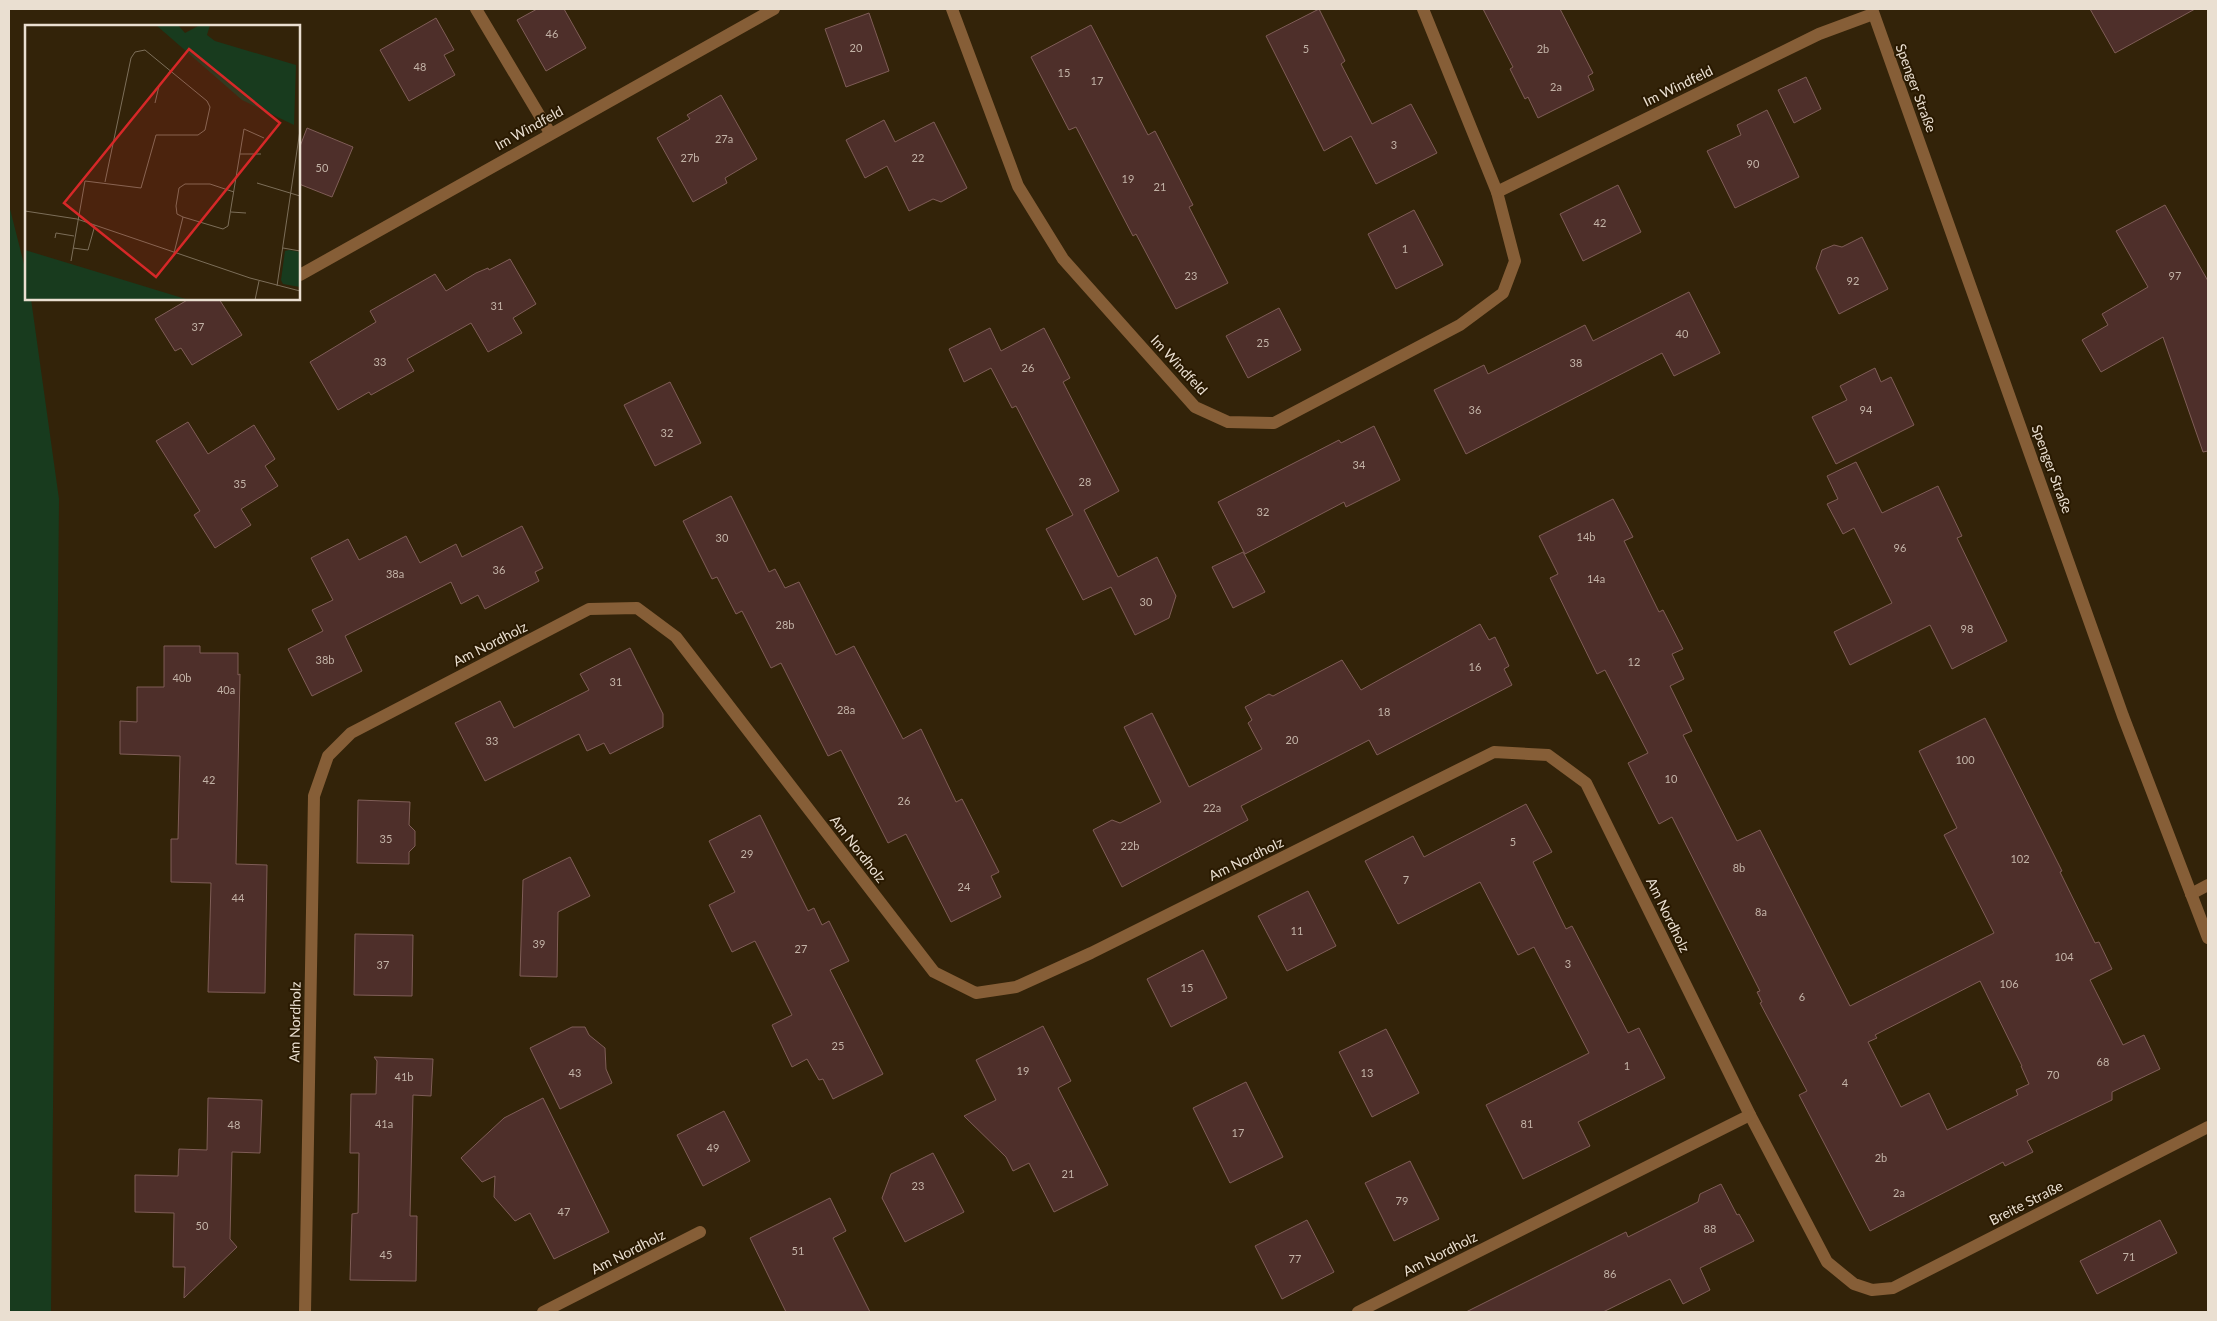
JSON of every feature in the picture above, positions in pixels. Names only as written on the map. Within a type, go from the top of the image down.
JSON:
[{"type":"street","points":[[476,9],[550,133]]},
{"type":"street","name":"Im Windfeld","points":[[300,273],[774,9]]},
{"type":"street","name":"Im Windfeld","points":[[952,9],[1018,186],[1063,259],[1195,406],[1228,422],[1274,423],[1460,325],[1503,293],[1515,261],[1498,192],[1423,9]]},
{"type":"street","name":"Im Windfeld","points":[[1498,192],[1819,34],[1872,11]]},
{"type":"street","name":"Spenger Straße","points":[[1872,11],[2123,716],[2208,938]]},
{"type":"street","name":"Am Nordholz","points":[[305,1312],[314,796],[328,756],[351,733],[589,609],[637,608],[676,637],[934,972],[976,993],[1016,988],[1091,953],[1494,752],[1548,755],[1586,783],[1750,1115],[1827,1262],[1854,1284]]},
{"type":"street","points":[[2191,894],[2208,885]]},
{"type":"street","name":"Am Nordholz","points":[[1358,1312],[1750,1115]]},
{"type":"street","name":"Breite Straße","points":[[1854,1284],[1872,1290],[1893,1288],[2208,1127]]},
{"type":"street","name":"Am Nordholz","points":[[543,1312],[700,1232]]},
{"type":"green space","points":[[9,205],[25,268],[25,300],[31,300],[59,499],[51,1312],[9,1312]]},
{"type":"building","points":[[537,9],[564,9],[586,48],[546,71],[517,20]]},
{"type":"building","points":[[1319,9],[1345,61],[1341,64],[1372,124],[1411,104],[1437,153],[1376,184],[1351,136],[1324,151],[1266,36]]},
{"type":"building","points":[[1483,9],[1560,9],[1593,73],[1588,76],[1594,90],[1538,118],[1528,97],[1525,99],[1510,69],[1513,67]]},
{"type":"building","points":[[2090,9],[2195,9],[2115,53]]},
{"type":"building","points":[[869,13],[889,71],[846,87],[825,29]]},
{"type":"building","points":[[436,18],[454,50],[444,55],[455,75],[409,101],[380,50]]},
{"type":"building","points":[[1091,25],[1148,135],[1155,131],[1193,205],[1189,207],[1228,283],[1176,309],[1136,234],[1133,236],[1076,127],[1069,130],[1031,57]]},
{"type":"building","points":[[1806,77],[1821,109],[1794,123],[1778,90]]},
{"type":"building","points":[[721,95],[757,159],[725,178],[727,183],[693,202],[657,138],[690,119],[687,115]]},
{"type":"building","points":[[1767,110],[1799,177],[1735,208],[1707,151],[1741,135],[1737,125]]},
{"type":"building","points":[[884,120],[895,142],[934,122],[967,188],[941,202],[933,199],[909,211],[887,166],[865,178],[846,140]]},
{"type":"building","points":[[307,128],[353,147],[332,197],[300,184],[300,146]]},
{"type":"building","points":[[1618,185],[1641,232],[1583,261],[1560,214]]},
{"type":"building","points":[[2165,205],[2208,281],[2208,451],[2203,452],[2163,337],[2101,372],[2082,340],[2108,325],[2102,314],[2148,287],[2116,231]]},
{"type":"building","points":[[1414,210],[1443,265],[1396,289],[1368,234]]},
{"type":"building","points":[[1862,237],[1888,289],[1839,314],[1816,268],[1822,250],[1834,245],[1842,247]]},
{"type":"building","points":[[510,259],[536,304],[513,318],[522,333],[488,352],[471,323],[407,359],[414,371],[371,395],[369,392],[338,410],[310,362],[376,322],[370,311],[435,274],[446,291],[476,273],[488,268],[489,270]]},
{"type":"building","points":[[1689,292],[1720,353],[1674,376],[1662,353],[1466,454],[1434,390],[1484,365],[1488,374],[1585,325],[1593,341]]},
{"type":"building","points":[[187,300],[220,300],[242,335],[192,365],[181,348],[175,351],[155,319]]},
{"type":"building","points":[[1279,308],[1301,350],[1248,378],[1226,336]]},
{"type":"building","points":[[990,328],[1001,351],[1044,328],[1070,378],[1063,382],[1119,491],[1084,510],[1118,577],[1157,557],[1176,596],[1169,618],[1135,635],[1111,587],[1083,600],[1046,529],[1073,515],[1016,406],[1012,408],[991,368],[964,382],[949,349]]},
{"type":"building","points":[[1875,368],[1881,382],[1891,377],[1914,425],[1836,464],[1812,417],[1847,400],[1840,386]]},
{"type":"building","points":[[670,382],[701,443],[655,466],[624,405]]},
{"type":"building","points":[[188,422],[208,454],[254,425],[275,459],[265,466],[278,486],[241,509],[251,525],[215,548],[194,515],[200,511],[156,441]]},
{"type":"building","points":[[1374,426],[1400,480],[1346,507],[1344,502],[1245,554],[1218,502],[1339,440],[1341,443]]},
{"type":"building","points":[[1856,462],[1882,513],[1938,486],[1962,536],[1957,538],[2007,641],[1952,669],[1930,625],[1850,665],[1834,632],[1892,603],[1854,528],[1843,534],[1827,504],[1838,499],[1827,476]]},
{"type":"building","points":[[731,496],[769,572],[775,569],[785,588],[799,582],[836,655],[854,646],[903,739],[921,729],[956,802],[962,799],[999,872],[991,876],[1001,897],[951,922],[906,834],[888,843],[841,750],[828,756],[781,663],[771,668],[742,611],[736,614],[717,577],[712,579],[683,521]]},
{"type":"building","points":[[1613,499],[1633,537],[1624,541],[1659,612],[1663,610],[1683,649],[1672,654],[1684,679],[1670,686],[1692,731],[1683,735],[1737,841],[1760,830],[1850,1006],[1994,933],[1944,835],[1957,828],[1919,751],[1985,718],[2062,871],[2060,872],[2095,943],[2099,942],[2112,969],[2090,980],[2123,1045],[2144,1035],[2160,1069],[2112,1092],[2112,1100],[2027,1141],[2033,1152],[2005,1166],[2003,1162],[1870,1231],[1799,1095],[1807,1091],[1760,1003],[1762,1002],[1757,992],[1760,991],[1672,817],[1659,824],[1628,763],[1648,753],[1605,670],[1597,674],[1550,578],[1558,574],[1539,536]],"holes":[[[1980,981],[2029,1084],[2016,1090],[2018,1095],[1947,1130],[1929,1093],[1901,1107],[1868,1042],[1877,1038],[1875,1035]]]},
{"type":"building","points":[[522,526],[543,568],[535,572],[539,581],[485,609],[478,595],[461,604],[451,582],[345,636],[362,671],[312,696],[288,649],[323,631],[312,610],[333,600],[311,558],[348,539],[359,560],[406,536],[420,563],[456,544],[462,557]]},
{"type":"building","points":[[1243,552],[1265,592],[1233,608],[1212,567]]},
{"type":"building","points":[[1480,624],[1489,640],[1495,637],[1509,666],[1504,669],[1512,685],[1377,755],[1369,740],[1241,806],[1248,820],[1122,887],[1093,830],[1112,820],[1120,823],[1161,802],[1124,727],[1152,713],[1189,787],[1262,749],[1248,723],[1252,720],[1245,707],[1269,694],[1273,696],[1342,660],[1361,690]]},
{"type":"building","points":[[164,646],[200,646],[200,653],[238,653],[238,675],[240,674],[236,864],[267,865],[265,993],[208,992],[211,883],[171,882],[171,839],[178,839],[180,756],[120,754],[120,721],[137,722],[137,687],[164,687]]},
{"type":"building","points":[[630,648],[663,714],[663,727],[610,754],[604,743],[587,751],[579,734],[485,781],[455,723],[500,701],[514,728],[589,690],[580,674]]},
{"type":"building","points":[[358,800],[410,802],[409,825],[415,831],[415,846],[409,852],[409,864],[357,863]]},
{"type":"building","points":[[1526,804],[1552,852],[1533,862],[1566,929],[1572,926],[1628,1033],[1639,1028],[1665,1078],[1578,1122],[1590,1146],[1523,1179],[1486,1105],[1589,1053],[1534,947],[1518,955],[1480,882],[1398,924],[1365,861],[1413,836],[1424,857]]},
{"type":"building","points":[[760,815],[808,911],[814,908],[822,925],[829,921],[849,961],[830,970],[883,1074],[833,1099],[823,1079],[819,1080],[807,1059],[792,1067],[772,1025],[792,1015],[755,941],[732,952],[709,905],[735,892],[709,841]]},
{"type":"building","points":[[570,857],[590,896],[558,912],[557,977],[520,976],[523,880]]},
{"type":"building","points":[[1308,891],[1336,946],[1287,971],[1258,916]]},
{"type":"building","points":[[355,934],[413,935],[412,996],[354,995]]},
{"type":"building","points":[[1203,950],[1227,998],[1171,1027],[1147,979]]},
{"type":"building","points":[[1043,1026],[1071,1081],[1058,1088],[1108,1185],[1054,1212],[1029,1163],[1013,1171],[1006,1157],[964,1116],[996,1100],[976,1060]]},
{"type":"building","points":[[572,1027],[585,1027],[589,1035],[605,1048],[606,1069],[612,1083],[560,1109],[530,1048]]},
{"type":"building","points":[[1386,1029],[1419,1093],[1372,1117],[1339,1052]]},
{"type":"building","points":[[374,1057],[433,1059],[431,1096],[413,1095],[410,1216],[417,1216],[416,1281],[350,1280],[352,1214],[358,1213],[359,1153],[350,1153],[351,1094],[376,1094],[377,1061]]},
{"type":"building","points":[[1246,1082],[1283,1157],[1230,1183],[1193,1108]]},
{"type":"building","points":[[208,1098],[262,1100],[260,1153],[232,1152],[230,1239],[237,1247],[184,1298],[185,1267],[173,1267],[174,1213],[135,1212],[135,1175],[178,1176],[179,1149],[207,1150]]},
{"type":"building","points":[[543,1098],[609,1232],[554,1259],[530,1213],[515,1221],[494,1197],[495,1176],[482,1182],[461,1158],[504,1118]]},
{"type":"building","points":[[724,1111],[750,1161],[703,1186],[677,1135]]},
{"type":"building","points":[[933,1153],[964,1212],[905,1242],[882,1198],[891,1174]]},
{"type":"building","points":[[1410,1161],[1439,1219],[1394,1241],[1365,1183]]},
{"type":"building","points":[[1721,1184],[1737,1215],[1739,1214],[1754,1241],[1700,1268],[1710,1290],[1683,1304],[1670,1279],[1603,1312],[1466,1312],[1626,1232],[1628,1237],[1698,1202],[1700,1194]]},
{"type":"building","points":[[830,1198],[846,1231],[833,1238],[870,1312],[786,1312],[750,1238]]},
{"type":"building","points":[[1307,1220],[1334,1272],[1282,1299],[1255,1246]]},
{"type":"building","points":[[2160,1220],[2177,1253],[2097,1294],[2080,1261]]}]
